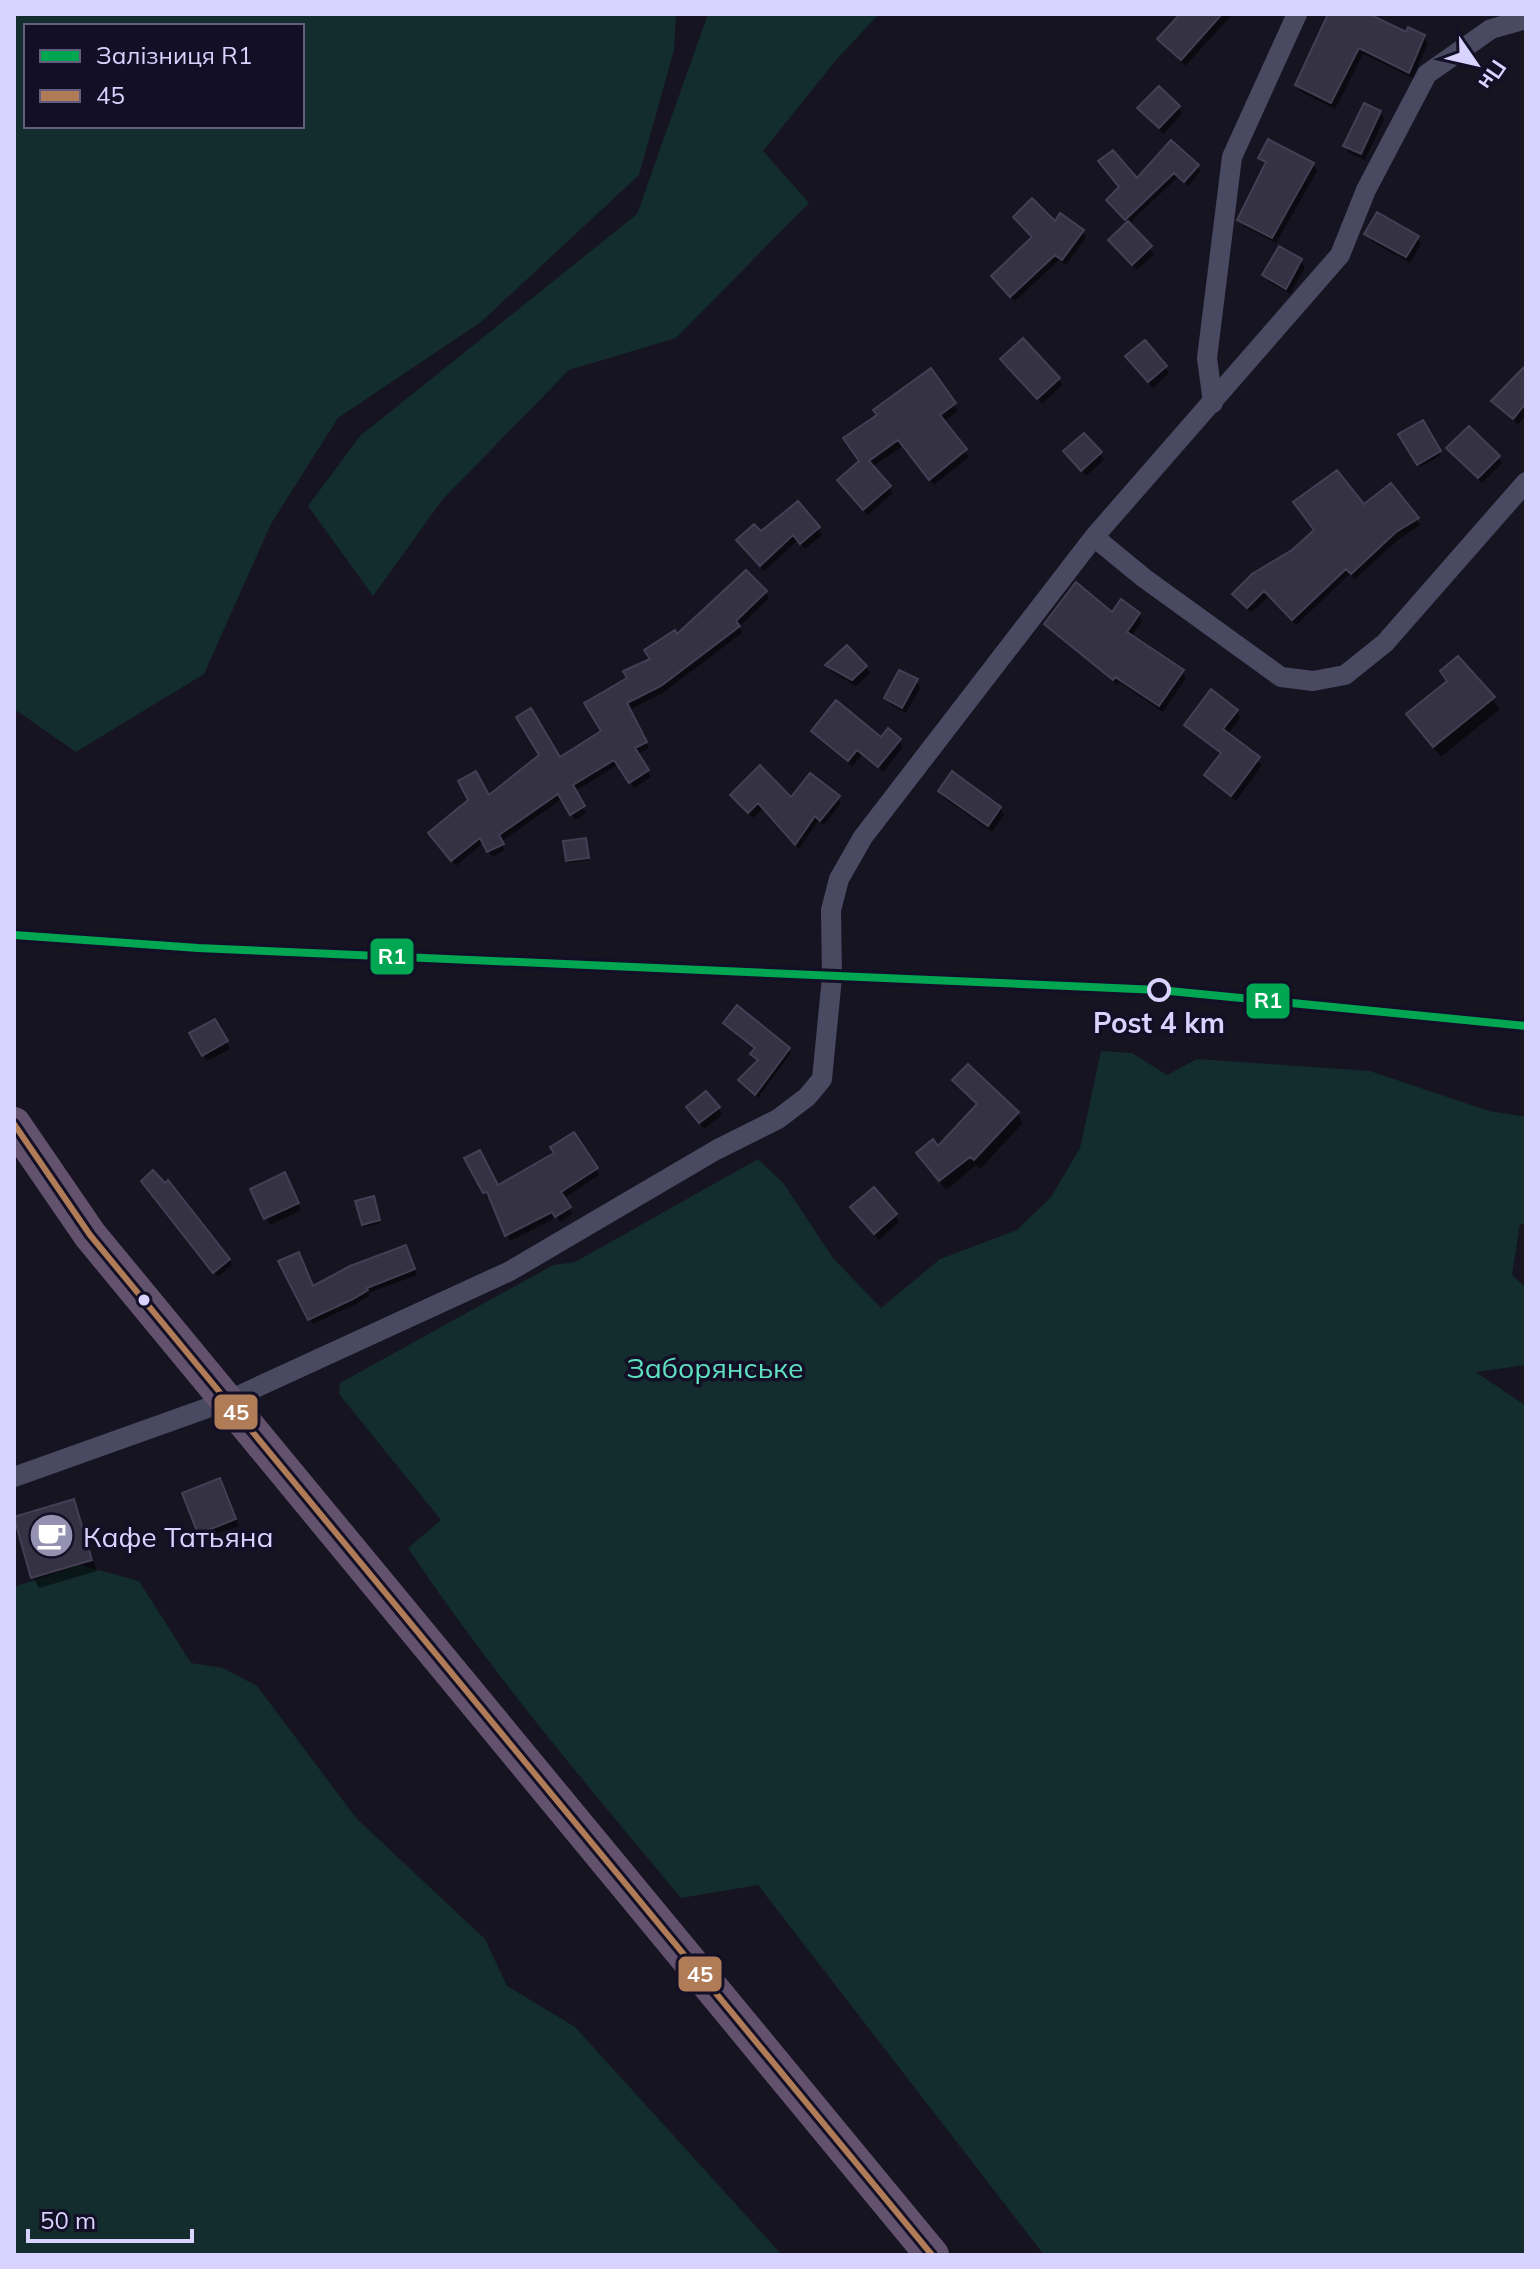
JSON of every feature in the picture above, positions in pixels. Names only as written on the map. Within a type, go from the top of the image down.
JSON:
[{"type":"highway","points":[[14,1124],[90,1235],[932,2255]]},
{"type":"street","points":[[1213,403],[1207,358],[1232,157],[1297,14]]},
{"type":"street","points":[[14,1477],[227,1401],[510,1271],[716,1150],[778,1119],[807,1097],[822,1079],[825,1061],[832,977],[831,910],[839,879],[863,837],[1094,537],[1340,255],[1366,190],[1427,74],[1491,29],[1526,19]]},
{"type":"street","points":[[1094,537],[1144,578],[1281,677],[1313,681],[1345,675],[1385,643],[1526,482]]},
{"type":"green space","points":[[14,14],[676,14],[674,50],[639,175],[481,322],[338,418],[271,524],[204,674],[76,752],[14,709]]},
{"type":"green space","points":[[708,14],[879,14],[837,59],[763,151],[809,203],[676,338],[569,370],[443,499],[373,596],[308,506],[360,436],[637,214]]},
{"type":"green space","name":"Заборянське","points":[[1101,1051],[1132,1053],[1167,1075],[1197,1059],[1370,1071],[1489,1111],[1526,1117],[1526,1225],[1520,1224],[1512,1275],[1526,1288],[1526,1365],[1476,1372],[1526,1406],[1526,2255],[1044,2255],[758,1885],[681,1898],[574,1770],[472,1639],[408,1548],[441,1520],[339,1394],[340,1383],[553,1265],[575,1262],[758,1159],[784,1184],[833,1258],[881,1308],[940,1259],[1017,1230],[1051,1197],[1080,1148]]},
{"type":"green space","points":[[80,1565],[139,1581],[191,1663],[223,1668],[257,1686],[356,1818],[485,1939],[507,1986],[575,2027],[782,2255],[14,2255],[14,1587]]},
{"type":"building","points":[[1180,14],[1222,14],[1181,60],[1157,39]]},
{"type":"building","points":[[1328,14],[1369,14],[1406,32],[1408,27],[1425,35],[1409,73],[1359,48],[1331,103],[1295,85]]},
{"type":"building","points":[[1159,86],[1180,106],[1159,128],[1137,108]]},
{"type":"building","points":[[1364,103],[1381,111],[1361,154],[1343,146]]},
{"type":"building","points":[[1268,139],[1314,163],[1272,238],[1237,220],[1266,162],[1258,158]]},
{"type":"building","points":[[1171,140],[1199,165],[1184,182],[1174,173],[1125,220],[1106,200],[1119,187],[1098,161],[1113,150],[1137,178]]},
{"type":"building","points":[[1032,198],[1055,221],[1060,213],[1084,230],[1062,260],[1055,255],[1010,297],[991,276],[1032,237],[1013,217]]},
{"type":"building","points":[[1377,212],[1419,236],[1406,257],[1364,234]]},
{"type":"building","points":[[1128,221],[1152,246],[1132,265],[1108,240]]},
{"type":"building","points":[[1279,246],[1302,259],[1286,289],[1262,275]]},
{"type":"building","points":[[1023,338],[1060,378],[1037,399],[1000,359]]},
{"type":"building","points":[[1145,340],[1167,366],[1148,382],[1125,356]]},
{"type":"building","points":[[1526,365],[1526,403],[1513,419],[1491,401]]},
{"type":"building","points":[[931,368],[956,403],[940,415],[967,449],[929,480],[898,440],[869,461],[891,486],[863,510],[837,480],[859,461],[843,438],[877,415],[873,410]]},
{"type":"building","points":[[1423,420],[1441,451],[1417,465],[1398,434]]},
{"type":"building","points":[[1469,426],[1500,456],[1478,478],[1446,448]]},
{"type":"building","points":[[1084,433],[1102,452],[1081,471],[1063,451]]},
{"type":"building","points":[[1337,470],[1364,504],[1391,483],[1419,518],[1396,532],[1351,574],[1346,569],[1292,620],[1264,591],[1247,608],[1232,594],[1252,574],[1292,550],[1314,530],[1293,502]]},
{"type":"building","points":[[798,501],[820,527],[800,544],[793,535],[760,566],[736,540],[754,524],[761,531]]},
{"type":"building","points":[[746,570],[767,591],[736,621],[740,626],[661,686],[627,703],[647,742],[635,748],[649,770],[629,783],[614,760],[573,785],[585,806],[570,815],[558,794],[499,835],[504,844],[487,852],[480,838],[451,861],[428,833],[468,800],[458,781],[476,771],[489,795],[539,755],[516,717],[531,708],[560,757],[601,731],[584,703],[627,678],[623,671],[650,659],[644,650],[675,630],[677,634]]},
{"type":"building","points":[[1076,582],[1112,612],[1121,599],[1140,613],[1127,632],[1184,670],[1159,706],[1115,677],[1113,680],[1044,624]]},
{"type":"building","points":[[847,645],[867,666],[852,680],[825,665]]},
{"type":"building","points":[[1458,656],[1495,697],[1433,747],[1406,714],[1447,681],[1440,671]]},
{"type":"building","points":[[899,670],[918,679],[902,708],[884,698]]},
{"type":"building","points":[[1211,689],[1238,710],[1223,729],[1260,757],[1231,796],[1204,775],[1221,753],[1184,725]]},
{"type":"building","points":[[836,700],[881,737],[888,728],[901,739],[878,767],[857,750],[848,761],[811,731]]},
{"type":"building","points":[[760,765],[791,797],[810,773],[840,796],[820,821],[815,816],[795,845],[758,803],[748,813],[730,795]]},
{"type":"building","points":[[952,771],[1001,807],[988,826],[938,791]]},
{"type":"building","points":[[586,838],[589,858],[566,861],[563,841]]},
{"type":"building","points":[[737,1005],[790,1048],[755,1095],[738,1080],[758,1060],[750,1054],[755,1048],[723,1023]]},
{"type":"building","points":[[215,1019],[228,1041],[202,1056],[189,1033]]},
{"type":"building","points":[[968,1064],[1019,1112],[974,1160],[970,1157],[939,1181],[916,1153],[933,1139],[938,1146],[977,1104],[952,1080]]},
{"type":"building","points":[[706,1091],[720,1107],[699,1123],[686,1107]]},
{"type":"building","points":[[574,1132],[598,1168],[561,1192],[571,1207],[555,1217],[552,1212],[505,1236],[487,1192],[483,1193],[464,1158],[480,1150],[498,1185],[554,1153],[550,1147]]},
{"type":"building","points":[[153,1170],[165,1183],[168,1180],[230,1259],[213,1273],[141,1181]]},
{"type":"building","points":[[285,1172],[299,1203],[264,1219],[250,1189]]},
{"type":"building","points":[[874,1187],[897,1214],[874,1234],[850,1207]]},
{"type":"building","points":[[374,1196],[380,1220],[362,1225],[355,1201]]},
{"type":"building","points":[[406,1245],[415,1269],[367,1288],[353,1299],[308,1320],[278,1261],[299,1252],[313,1286],[350,1266]]},
{"type":"building","points":[[220,1478],[236,1519],[198,1534],[182,1493]]},
{"type":"building","name":"Кафе Татьяна","points":[[74,1499],[92,1560],[31,1578],[14,1517]]},
{"type":"rail line","name":"R1","points":[[14,935],[198,948],[1159,990],[1526,1026]]},
{"type":"transit line","name":"45","points":[[14,1124],[90,1235],[932,2255]]},
{"type":"place","name":"Post 4 km","points":[[1159,990]]},
{"type":"place","name":"Кафе Татьяна","points":[[52,1536]]}]
